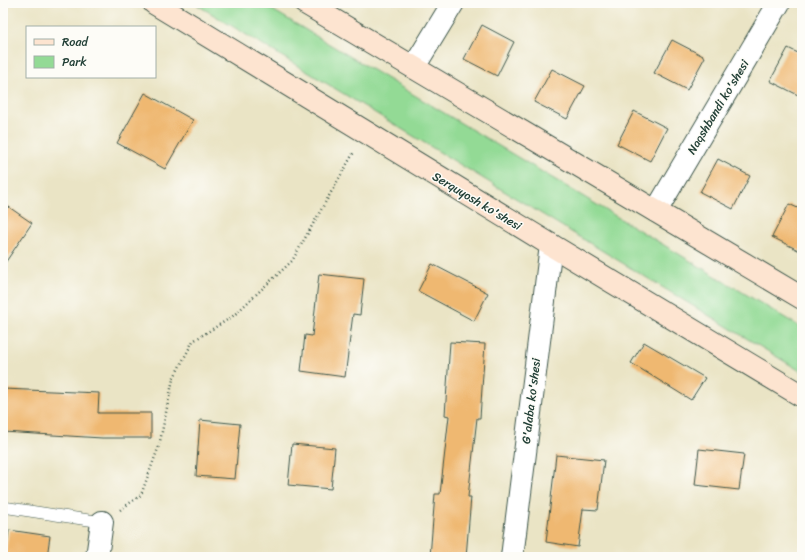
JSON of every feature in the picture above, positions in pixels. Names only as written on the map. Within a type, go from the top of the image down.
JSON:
[{"type":"street","name":"Serquyosh ko'shesi","points":[[154,3],[802,396]]},
{"type":"street","points":[[305,3],[802,298]]},
{"type":"street","points":[[414,67],[453,3]]},
{"type":"street","name":"Naqshbandi ko'shesi","points":[[656,211],[779,3]]},
{"type":"street","name":"G'alaba ko'shesi","points":[[512,557],[551,245]]},
{"type":"street","points":[[97,557],[102,522]]},
{"type":"lane","points":[[3,507],[102,522]]},
{"type":"path","points":[[102,522],[141,495],[159,446],[173,378],[193,341],[232,317],[292,261],[365,132]]},
{"type":"green space","points":[[194,3],[261,3],[802,328],[802,372]]},
{"type":"building","points":[[482,25],[514,42],[497,76],[464,59]]},
{"type":"building","points":[[672,40],[705,57],[687,90],[654,73]]},
{"type":"building","points":[[788,48],[802,55],[802,97],[770,81]]},
{"type":"building","points":[[552,69],[585,86],[567,119],[534,102]]},
{"type":"building","points":[[145,93],[193,120],[165,169],[117,143]]},
{"type":"building","points":[[634,111],[667,128],[650,161],[617,144]]},
{"type":"building","points":[[718,159],[750,176],[733,209],[700,192]]},
{"type":"building","points":[[3,203],[32,223],[3,266]]},
{"type":"building","points":[[789,204],[802,210],[802,252],[772,237]]},
{"type":"building","points":[[432,264],[488,293],[474,321],[418,291]]},
{"type":"building","points":[[319,274],[364,279],[360,315],[353,314],[345,377],[301,371],[305,335],[312,336]]},
{"type":"building","points":[[450,342],[485,344],[480,418],[477,418],[468,497],[471,497],[466,557],[430,557],[435,494],[440,494],[449,416],[445,415]]},
{"type":"building","points":[[644,342],[705,378],[691,400],[631,363]]},
{"type":"building","points":[[3,389],[99,393],[98,413],[151,413],[151,438],[102,438],[3,432]]},
{"type":"building","points":[[200,420],[240,424],[235,479],[196,476]]},
{"type":"building","points":[[292,444],[335,448],[331,489],[288,485]]},
{"type":"building","points":[[699,449],[744,454],[739,490],[695,485]]},
{"type":"building","points":[[556,455],[604,460],[598,510],[583,509],[578,547],[546,542]]},
{"type":"building","points":[[9,530],[50,536],[47,557],[5,557]]}]
